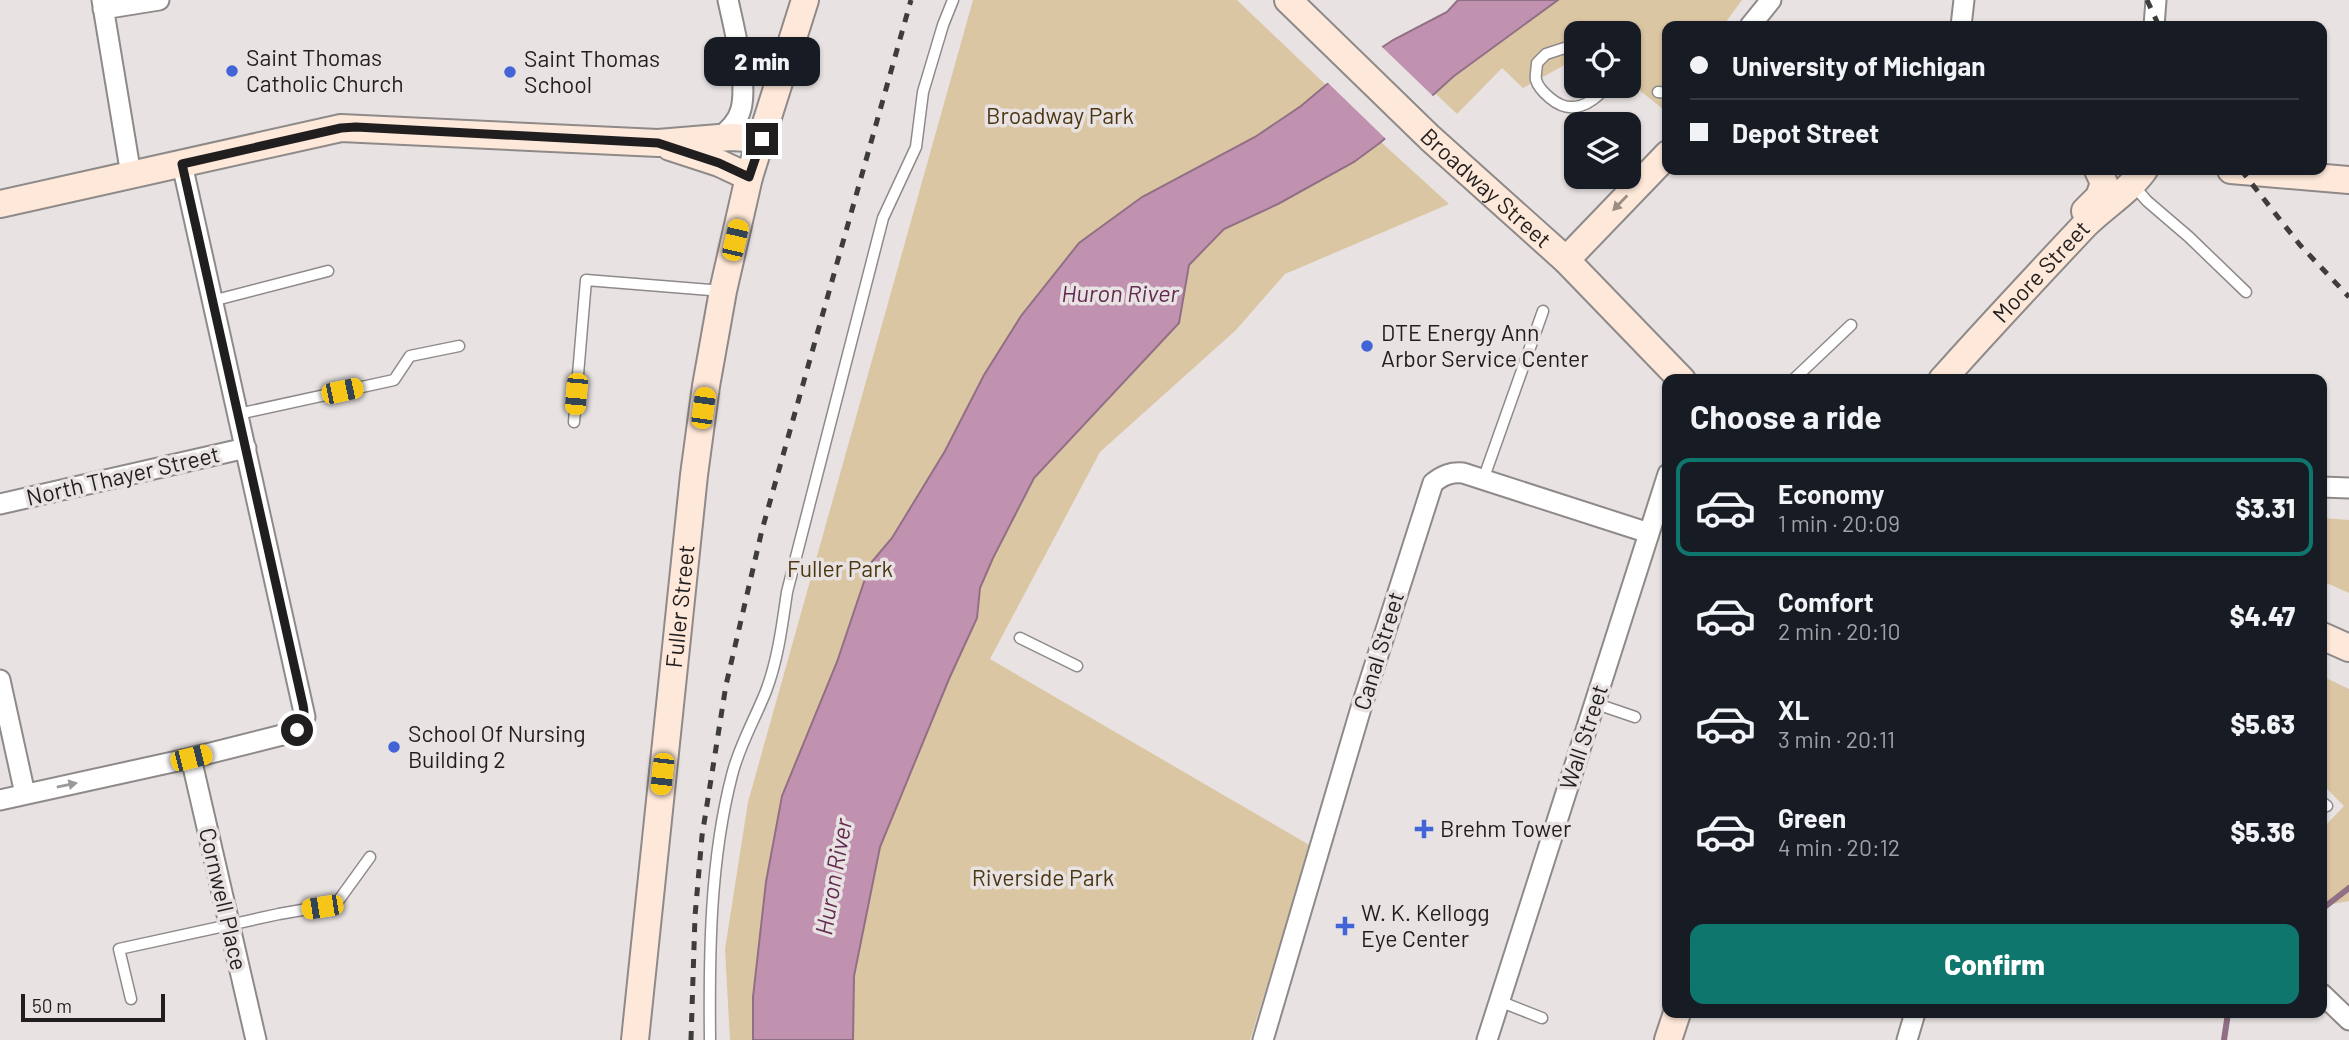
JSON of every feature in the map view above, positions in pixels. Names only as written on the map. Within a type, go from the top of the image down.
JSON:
[{"type":"main road","name":"Fuller Street","points":[[635,1040],[694,475],[706,386],[723,291],[749,177],[805,0]]},
{"type":"main road","name":"Broadway Street","points":[[1292,1],[1430,138],[1566,260],[1676,374]]},
{"type":"main road","points":[[0,204],[341,128],[658,143],[741,137],[762,139]]},
{"type":"main road","points":[[658,143],[719,163],[749,177]]},
{"type":"main road","points":[[1566,260],[1662,160]]},
{"type":"main road","points":[[2076,235],[2077,224],[2099,197],[2104,183],[2100,175]]},
{"type":"main road","points":[[2290,175],[2349,180]]},
{"type":"main road","name":"Moore Street","points":[[1948,374],[2104,206],[2138,177]]},
{"type":"main road","points":[[2327,638],[2349,648]]},
{"type":"main road","points":[[1668,1040],[1675,1018]]},
{"type":"street","points":[[131,175],[102,4],[159,0]]},
{"type":"street","points":[[717,139],[726,132],[741,109],[740,57],[728,0]]},
{"type":"street","points":[[1754,21],[1771,0]]},
{"type":"street","points":[[1962,21],[1964,0]]},
{"type":"street","points":[[2154,21],[2156,0]]},
{"type":"street","points":[[0,800],[191,758],[286,734],[303,725],[303,705],[182,164]]},
{"type":"street","name":"North Thayer Street","points":[[0,505],[246,448]]},
{"type":"street","name":"Canal Street","points":[[1263,1040],[1433,482],[1454,472],[1463,473],[1649,533]]},
{"type":"street","points":[[2327,487],[2349,488]]},
{"type":"street","name":"Wall Street","points":[[1486,1040],[1662,493]]},
{"type":"street","points":[[0,680],[25,794]]},
{"type":"street","name":"Cornwell Place","points":[[191,758],[256,1040]]},
{"type":"street","points":[[2327,999],[2349,1020]]},
{"type":"street","points":[[1907,1040],[1914,1018]]},
{"type":"lane","points":[[710,1040],[709,971],[718,844],[732,773],[766,688],[779,645],[787,592],[883,218],[916,147],[923,92],[953,0]]},
{"type":"lane","points":[[1564,48],[1546,54],[1537,63],[1536,82],[1544,93],[1560,106],[1577,107],[1595,98]]},
{"type":"lane","points":[[2138,177],[2147,201],[2246,292]]},
{"type":"lane","points":[[212,300],[328,271]]},
{"type":"lane","points":[[574,422],[586,280],[723,291]]},
{"type":"lane","points":[[1483,480],[1543,311]]},
{"type":"lane","points":[[1799,374],[1851,325]]},
{"type":"lane","points":[[239,414],[394,380],[410,356],[459,346]]},
{"type":"lane","points":[[1020,638],[1077,666]]},
{"type":"lane","points":[[1594,703],[1635,717]]},
{"type":"lane","points":[[131,999],[119,950],[336,904],[370,857]]},
{"type":"lane","points":[[1499,1001],[1542,1018]]},
{"type":"green space","name":"Broadway Park","points":[[973,0],[1237,0],[1326,85],[1301,106],[1255,137],[1142,197],[1079,243],[1021,316],[984,375],[945,451],[892,538],[870,564],[817,713],[753,997],[753,1040],[730,1040],[725,949],[748,802]]},
{"type":"green space","points":[[1558,0],[1742,0],[1727,21],[1662,21],[1662,108],[1641,92],[1641,21],[1564,21],[1564,65],[1523,88],[1502,68],[1457,114],[1435,93],[1454,76]]},
{"type":"green space","name":"Riverside Park","points":[[1381,142],[1449,204],[1285,274],[1236,330],[1100,452],[990,659],[1311,846],[1250,1040],[853,1040],[854,976],[880,847],[977,618],[980,588],[1034,478],[1179,323],[1189,265],[1224,229],[1278,204],[1354,162]]},
{"type":"green space","points":[[2327,518],[2349,520],[2349,593],[2327,583]]},
{"type":"green space","points":[[2327,678],[2349,689],[2349,901],[2327,905],[2327,824],[2344,806],[2327,789]]},
{"type":"water","name":"Huron River","points":[[1458,0],[1558,0],[1454,76],[1381,142],[1354,162],[1278,204],[1224,229],[1189,265],[1179,323],[1034,478],[993,558],[980,588],[977,618],[880,847],[854,976],[853,1040],[753,1040],[753,997],[766,882],[782,796],[837,662],[870,564],[892,538],[945,451],[984,375],[1021,316],[1079,243],[1142,197],[1255,137],[1393,40],[1447,12]]},
{"type":"pier","points":[[1380,45],[1435,98],[1388,141],[1326,81]]},
{"type":"waterway","points":[[2327,905],[2349,888]]},
{"type":"waterway","points":[[2224,1040],[2227,1018]]},
{"type":"railway","points":[[691,1040],[695,916],[702,836],[726,685],[762,530],[911,0]]},
{"type":"railway","points":[[2147,0],[2157,21]]},
{"type":"railway","points":[[2245,175],[2300,245],[2349,297]]},
{"type":"place","name":"Saint Thomas Catholic Church","points":[[232,71]]},
{"type":"place","name":"Saint Thomas School","points":[[510,72]]},
{"type":"place","name":"DTE Energy Ann Arbor Service Center","points":[[1367,346]]},
{"type":"place","name":"School Of Nursing Building 2","points":[[394,747]]},
{"type":"place","name":"Brehm Tower","points":[[1424,829]]},
{"type":"place","name":"W. K. Kellogg Eye Center","points":[[1345,926]]},
{"type":"route","points":[[297,730],[303,725],[305,718],[303,705],[182,164],[341,128],[356,127],[658,143],[719,163],[749,177],[762,139]]},
{"type":"park label","name":"Fuller Park","points":[[840,569]]}]
